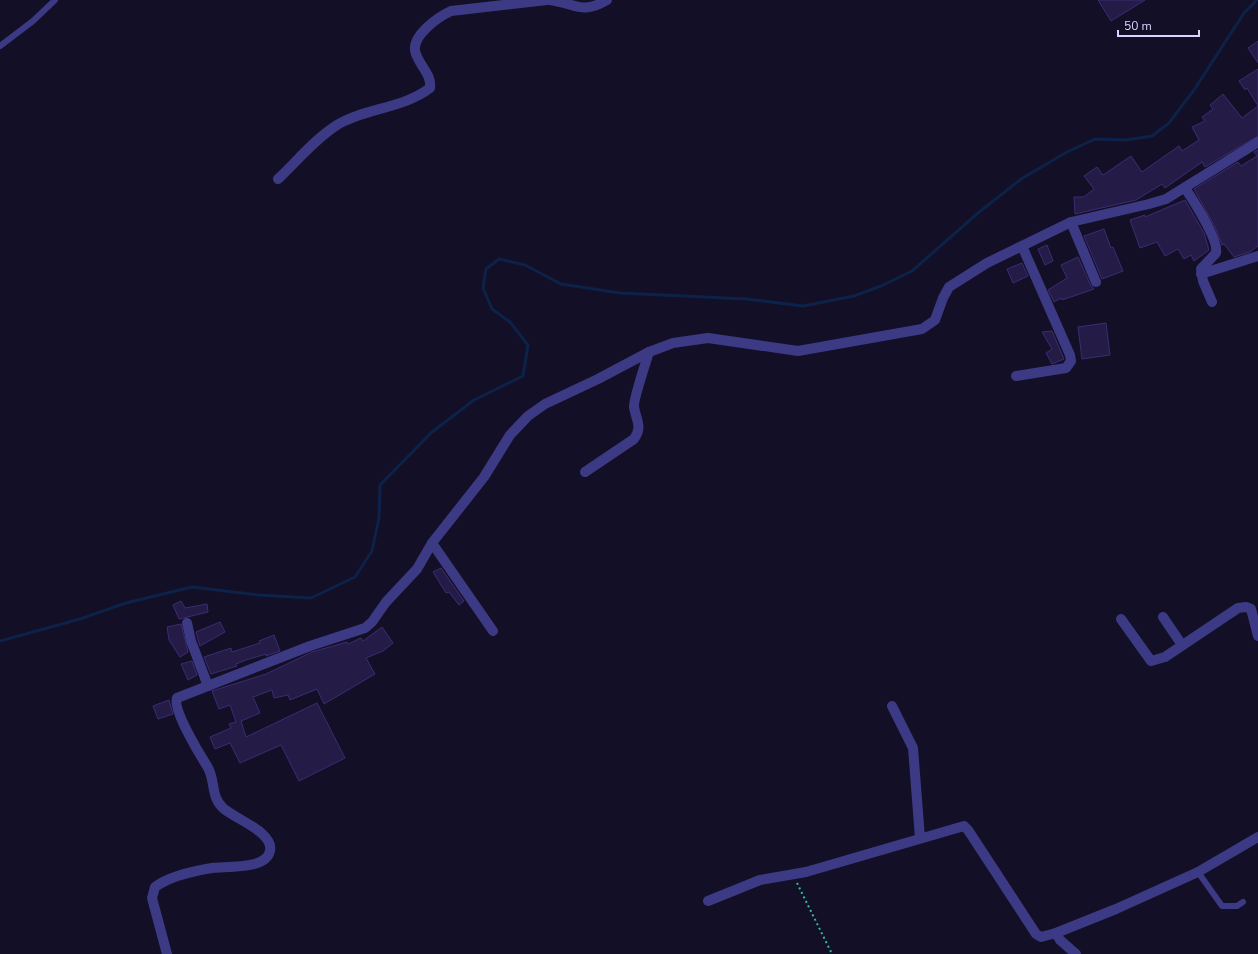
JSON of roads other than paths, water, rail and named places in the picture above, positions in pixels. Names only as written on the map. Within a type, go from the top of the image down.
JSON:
[{"type":"street","points":[[278,179],[320,139],[338,125],[406,101],[418,96],[430,88],[431,82],[415,53],[415,47],[430,24],[439,17],[451,11],[548,0],[560,1],[579,8],[589,8],[607,0]]},
{"type":"street","points":[[167,954],[152,898],[155,887],[166,880],[212,868],[247,866],[263,860],[270,852],[267,838],[259,831],[235,818],[223,808],[216,799],[209,770],[187,731],[176,701],[180,696],[310,646],[365,628],[372,622],[386,602],[417,569],[432,542],[484,477],[510,435],[528,416],[545,404],[598,379],[649,352],[673,343],[708,338],[798,351],[922,329],[934,320],[949,287],[968,274],[1071,222],[1166,199],[1258,142]]},
{"type":"street","points":[[1185,188],[1200,212],[1216,251],[1201,269],[1201,274],[1212,302]]},
{"type":"street","points":[[1071,222],[1096,282]]},
{"type":"street","points":[[1016,376],[1066,368],[1071,361],[1070,355],[1022,246]]},
{"type":"street","points":[[1201,274],[1258,256]]},
{"type":"street","points":[[585,472],[634,439],[638,434],[639,423],[634,406],[649,352]]},
{"type":"street","points":[[432,542],[493,631]]},
{"type":"street","points":[[1121,619],[1151,661],[1165,657],[1238,608],[1246,607],[1251,609],[1258,636]]},
{"type":"street","points":[[1163,617],[1182,645]]},
{"type":"street","points":[[187,623],[191,641],[208,686]]},
{"type":"street","points":[[892,706],[913,748],[920,838]]},
{"type":"street","points":[[708,901],[760,880],[793,875],[964,826],[971,834],[1022,915],[1040,937],[1056,933],[1116,909],[1198,872],[1258,836]]},
{"type":"street","points":[[1056,933],[1060,940],[1076,954]]},
{"type":"lane","points":[[0,46],[32,21],[55,0]]},
{"type":"lane","points":[[1198,872],[1222,906],[1237,906],[1243,902]]},
{"type":"waterway","points":[[0,641],[80,619],[126,603],[192,587],[258,595],[311,598],[355,577],[372,551],[379,518],[380,485],[432,432],[474,400],[523,376],[528,345],[510,322],[492,309],[483,288],[486,269],[499,259],[525,265],[561,284],[620,293],[747,299],[803,306],[854,296],[881,286],[912,271],[978,213],[1021,179],[1067,152],[1095,139],[1126,140],[1152,136],[1169,123],[1194,90],[1244,13],[1257,0]]}]
